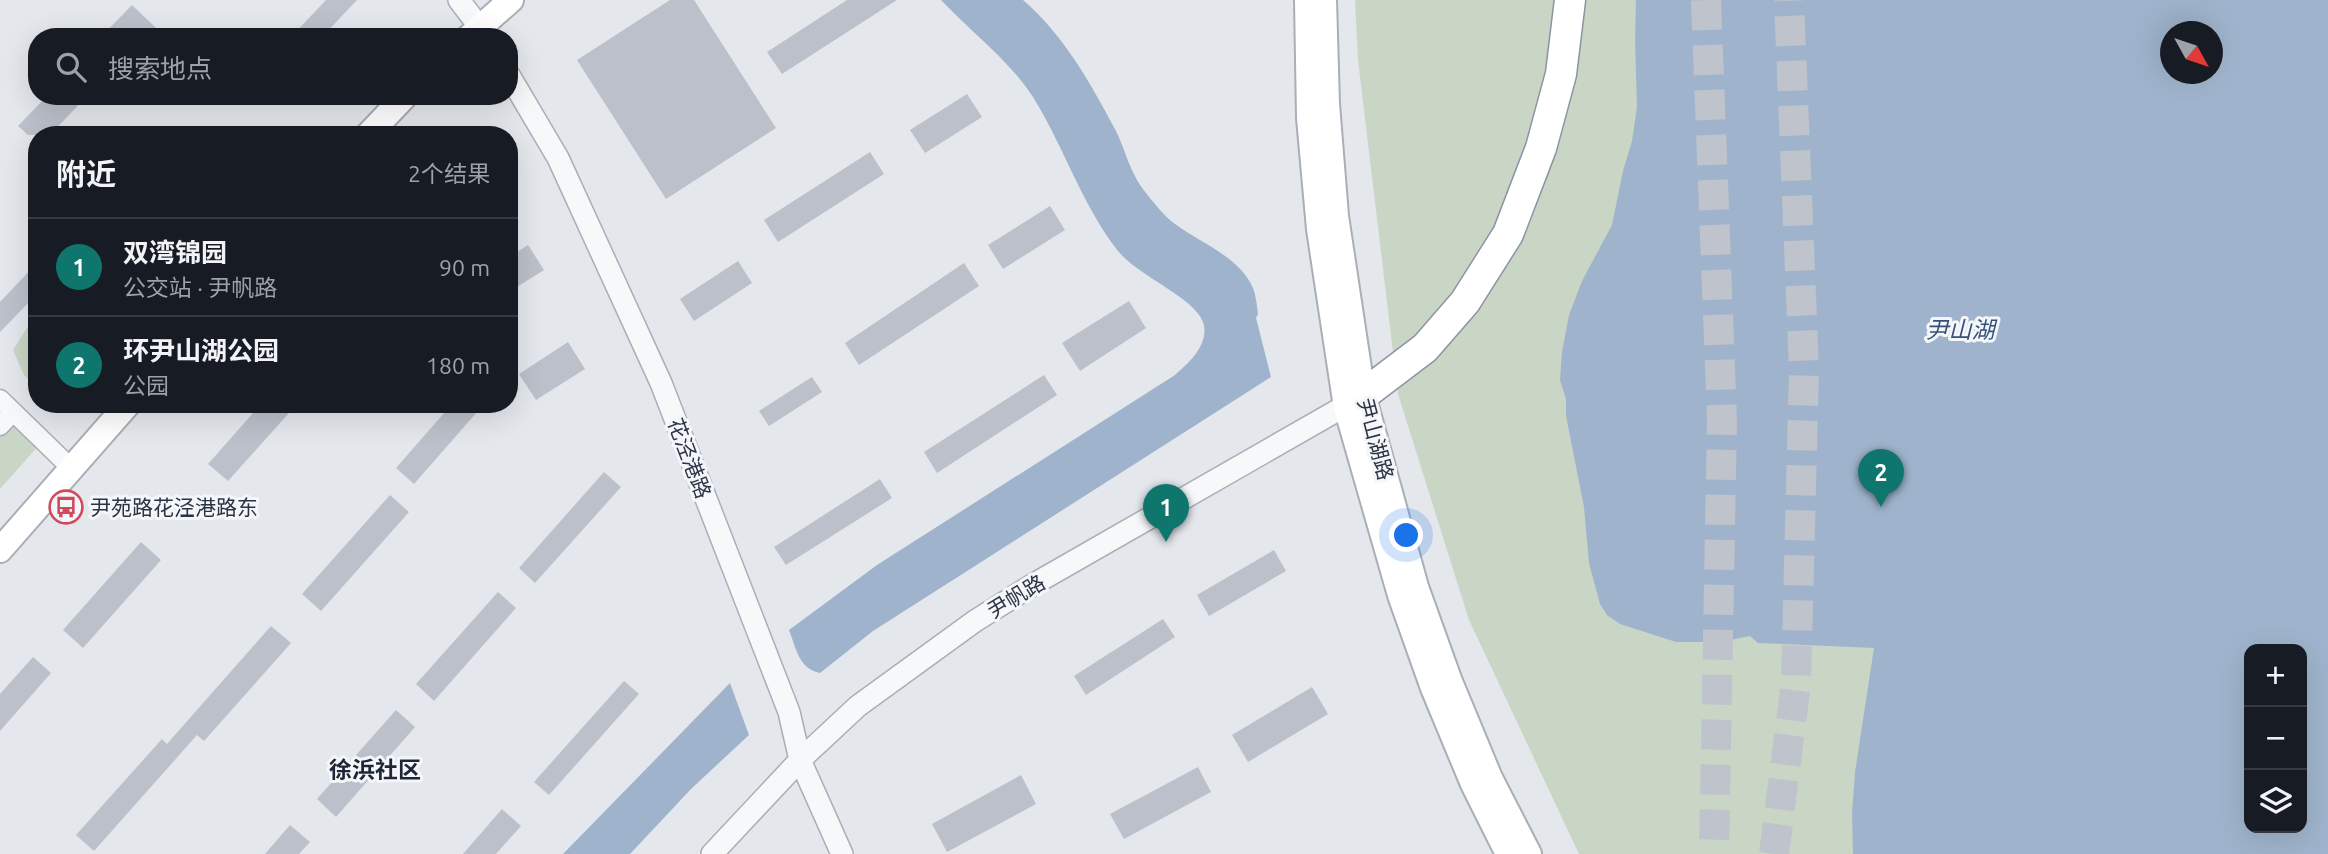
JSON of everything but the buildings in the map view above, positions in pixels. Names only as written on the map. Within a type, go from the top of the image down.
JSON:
[{"type":"highway","points":[[1355,401],[1425,348],[1465,302],[1508,234],[1541,148],[1561,74],[1570,0]]},
{"type":"main road","points":[[484,28],[510,0]]},
{"type":"main road","name":"尹山湖路","points":[[1307,0],[1309,118],[1319,229],[1400,595],[1429,676],[1473,784],[1508,854]]},
{"type":"main road","name":"尹山湖路","points":[[1324,0],[1327,104],[1355,401],[1449,679],[1490,778],[1529,854]]},
{"type":"main road","points":[[377,126],[396,105]]},
{"type":"main road","points":[[0,550],[120,413]]},
{"type":"street","points":[[459,0],[476,28]]},
{"type":"street","name":"花泾港路","points":[[518,90],[558,158],[661,383],[789,712],[800,760],[842,854]]},
{"type":"street","points":[[0,399],[71,468]]},
{"type":"street","name":"尹帆路","points":[[712,854],[800,760],[858,706],[975,621],[1034,584],[1355,401]]},
{"type":"street","points":[[0,426],[13,412]]},
{"type":"green space","name":"尹山湖","points":[[1355,0],[2328,0],[2328,854],[1579,854],[1469,620],[1398,394],[1358,60]]},
{"type":"green space","points":[[28,326],[28,379],[24,375],[13,350]]},
{"type":"green space","points":[[0,402],[40,444],[0,489]]},
{"type":"water","points":[[941,0],[1023,0],[1038,14],[1076,61],[1116,131],[1136,178],[1146,193],[1171,221],[1229,259],[1247,277],[1255,294],[1258,314],[1256,318],[1271,377],[873,631],[820,673],[813,671],[803,662],[789,630],[877,565],[1175,375],[1197,352],[1204,338],[1203,322],[1198,313],[1178,295],[1139,270],[1118,251],[1094,215],[1033,97],[1001,58]]},
{"type":"water","name":"尹山湖","points":[[1636,0],[2328,0],[2328,854],[1853,854],[1855,772],[1874,648],[1758,643],[1750,636],[1721,642],[1676,642],[1620,624],[1607,615],[1600,604],[1589,563],[1584,507],[1566,416],[1566,399],[1560,380],[1569,315],[1582,281],[1612,225],[1632,141],[1637,107]]},
{"type":"water","points":[[730,683],[749,735],[691,789],[630,854],[563,854]]},
{"type":"tunnel","points":[[1706,0],[1722,420],[1714,854]]},
{"type":"tunnel","points":[[1774,854],[1796,683],[1804,370],[1789,0]]},
{"type":"place","name":"尹苑路花泾港路东","points":[[66,507]]},
{"type":"place","name":"环尹山湖公园","points":[[1881,507]]},
{"type":"place","name":"双湾锦园","points":[[1166,542]]},
{"type":"district","name":"徐浜社区","points":[[375,769]]}]
